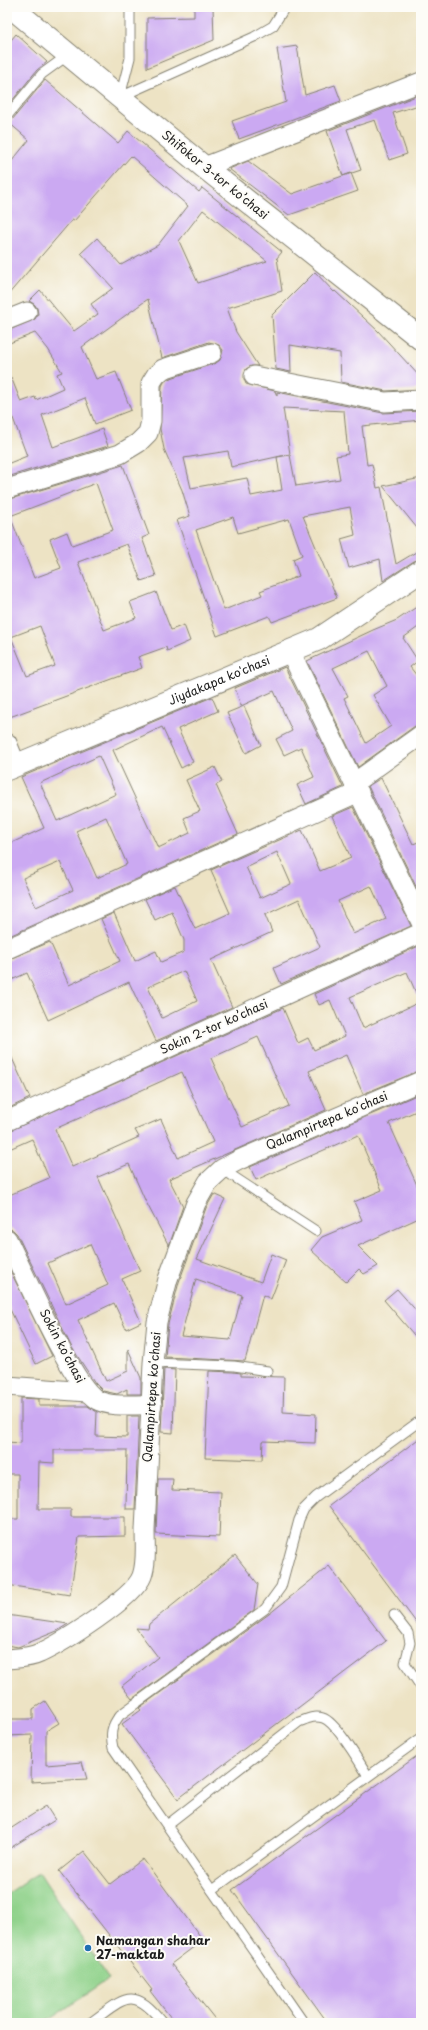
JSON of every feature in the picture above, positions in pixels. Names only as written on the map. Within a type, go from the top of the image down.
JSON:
[{"type":"street","name":"Shifokor 3-tor koʼchasi","points":[[13,8],[204,167],[421,339]]},
{"type":"street","points":[[204,167],[421,82]]},
{"type":"street","points":[[7,320],[27,312]]},
{"type":"street","points":[[7,489],[120,454],[138,443],[148,433],[151,421],[151,383],[156,375],[163,369],[212,353]]},
{"type":"street","points":[[254,376],[385,402],[421,400]]},
{"type":"street","name":"Jiydakapa ko'chasi","points":[[12,767],[319,639],[421,571]]},
{"type":"street","points":[[290,651],[421,922]]},
{"type":"street","points":[[7,949],[357,788],[421,735]]},
{"type":"street","points":[[7,743],[12,767]]},
{"type":"street","name":"Sokin 2-tor koʼchasi","points":[[7,1121],[421,933]]},
{"type":"street","name":"Qalampirtepa koʻchasi","points":[[7,1659],[39,1654],[67,1638],[102,1615],[132,1591],[142,1577],[145,1557],[153,1363],[157,1322],[168,1278],[196,1203],[208,1182],[222,1169],[239,1160],[421,1081]]},
{"type":"street","name":"Sokin koʻchasi","points":[[7,1239],[69,1365],[87,1392],[98,1400],[113,1404],[152,1405]]},
{"type":"street","points":[[7,1386],[87,1392]]},
{"type":"lane","points":[[120,97],[130,58],[130,7]]},
{"type":"lane","points":[[120,97],[254,37],[273,26],[285,7]]},
{"type":"lane","points":[[7,116],[42,74],[68,54]]},
{"type":"lane","points":[[222,1169],[316,1231]]},
{"type":"lane","points":[[153,1363],[234,1366],[268,1371]]},
{"type":"lane","points":[[304,2023],[113,1748],[110,1736],[113,1723],[120,1715],[265,1609],[281,1587],[299,1520],[304,1509],[316,1497],[421,1420]]},
{"type":"lane","points":[[394,1615],[408,1633],[410,1643],[405,1663],[421,1687]]},
{"type":"lane","points":[[167,1825],[299,1722],[313,1716],[324,1718],[334,1726],[368,1776]]},
{"type":"lane","points":[[212,1890],[421,1738]]},
{"type":"lane","points":[[90,2023],[123,1999],[134,1999],[144,2002],[162,2023]]},
{"type":"green space","points":[[39,1872],[109,1979],[44,2023],[7,2023],[7,1894]]},
{"type":"building","points":[[194,7],[213,7],[214,40],[147,68],[147,18],[194,17]]},
{"type":"building","points":[[16,34],[47,62],[37,70],[7,107],[7,45]]},
{"type":"building","points":[[297,46],[305,95],[335,85],[341,101],[239,139],[232,121],[286,102],[277,49]]},
{"type":"building","points":[[45,80],[118,143],[128,131],[199,192],[202,188],[282,252],[276,259],[277,258],[282,291],[227,308],[236,332],[258,366],[251,366],[246,369],[244,379],[246,384],[275,391],[277,396],[277,392],[383,413],[421,411],[421,420],[362,426],[367,465],[372,464],[377,488],[381,487],[396,564],[421,549],[421,559],[414,561],[383,581],[380,559],[349,568],[341,539],[355,535],[350,507],[303,516],[337,598],[272,622],[269,616],[217,636],[177,520],[190,516],[182,490],[164,449],[160,429],[162,386],[164,382],[168,379],[216,363],[220,360],[223,350],[219,345],[209,342],[162,358],[148,299],[82,347],[96,379],[116,372],[131,410],[95,424],[85,398],[42,415],[53,447],[102,429],[108,446],[7,477],[7,464],[27,456],[7,402],[7,378],[11,377],[21,402],[35,397],[36,400],[63,388],[57,374],[62,372],[48,349],[35,333],[7,344],[7,331],[35,319],[38,314],[37,308],[29,301],[40,290],[74,331],[98,314],[91,304],[113,288],[81,253],[97,238],[121,265],[158,245],[188,206],[131,156],[74,221],[72,220],[7,296],[7,167],[29,140],[8,122],[12,120]],"holes":[[[203,210],[267,261],[198,283],[179,241]],[[283,408],[344,411],[348,454],[336,456],[340,479],[296,486],[290,455],[277,457],[282,490],[251,496],[247,478],[191,488],[184,458],[228,451],[231,467],[290,454]],[[233,517],[238,533],[289,519],[302,555],[293,559],[299,576],[260,591],[262,595],[224,610],[196,530]]]},
{"type":"building","points":[[416,96],[419,105],[393,113],[407,154],[389,160],[375,120],[347,129],[361,170],[343,176],[327,131]]},
{"type":"building","points":[[248,161],[292,194],[351,173],[358,191],[289,215],[229,169]]},
{"type":"building","points":[[315,272],[334,292],[335,291],[378,331],[421,378],[421,389],[386,391],[341,382],[340,353],[290,345],[291,372],[276,369],[272,315]]},
{"type":"building","points":[[123,465],[149,535],[142,538],[156,576],[141,581],[127,544],[78,562],[104,630],[136,618],[130,602],[156,592],[171,630],[184,625],[190,641],[167,651],[166,647],[138,657],[142,668],[7,718],[7,500]],"holes":[[[96,483],[113,530],[72,545],[67,532],[50,539],[61,568],[34,578],[10,516]],[[40,626],[55,666],[27,676],[11,637]]]},
{"type":"building","points":[[421,478],[421,533],[383,486]]},
{"type":"building","points":[[421,604],[421,625],[403,638],[418,661],[410,667],[421,681],[421,724],[415,726],[358,767],[307,661],[397,620]],"holes":[[[369,651],[387,686],[373,695],[391,726],[366,743],[344,698],[348,696],[333,668]]]},
{"type":"building","points":[[285,667],[343,787],[306,804],[297,785],[314,777],[301,747],[284,755],[276,739],[292,731],[274,691],[241,706],[235,688]]},
{"type":"building","points":[[212,697],[218,711],[178,729],[193,762],[181,768],[162,727],[113,750],[158,848],[190,833],[184,818],[200,811],[186,780],[215,767],[222,782],[216,785],[238,834],[7,937],[7,845],[44,828],[21,777]],"holes":[[[99,756],[116,794],[57,821],[40,783]],[[106,817],[127,864],[97,878],[76,831]],[[60,862],[73,890],[36,907],[23,878]]]},
{"type":"building","points":[[244,706],[261,745],[246,753],[227,713]]},
{"type":"building","points":[[381,778],[413,844],[421,841],[421,897],[368,786]]},
{"type":"building","points":[[353,807],[411,926],[281,984],[274,968],[320,947],[299,899],[265,915],[272,932],[211,960],[232,1007],[156,1041],[129,982],[48,1020],[27,973],[7,982],[7,960],[50,942],[69,985],[120,961],[101,919],[114,913],[135,961],[156,951],[161,962],[184,952],[184,940],[172,912],[155,920],[145,899],[175,886],[195,929],[230,913],[211,870],[302,830],[320,871],[351,858],[332,816]],"holes":[[[277,852],[291,884],[260,898],[246,867]],[[371,886],[386,919],[353,934],[338,901]],[[184,971],[197,1001],[162,1018],[148,987]]]},
{"type":"building","points":[[421,945],[421,1070],[363,1094],[346,1055],[309,1071],[326,1110],[169,1179],[183,1206],[169,1246],[145,1200],[129,1164],[98,1177],[140,1271],[122,1279],[141,1322],[126,1329],[114,1303],[78,1320],[106,1381],[128,1371],[128,1349],[141,1378],[141,1394],[127,1394],[127,1389],[117,1394],[103,1391],[95,1383],[71,1346],[17,1234],[13,1230],[7,1228],[7,1196],[49,1178],[32,1139],[7,1150],[7,1132],[283,1008],[298,1043],[308,1038],[314,1050],[345,1036],[330,1000],[319,1005],[314,994]],"holes":[[[407,972],[420,1002],[363,1028],[350,997]],[[258,1037],[289,1106],[242,1127],[211,1058]],[[182,1072],[213,1142],[178,1158],[161,1119],[135,1130],[139,1137],[72,1167],[55,1129]],[[90,1244],[108,1285],[66,1304],[48,1263]]]},
{"type":"building","points":[[7,1047],[30,1098],[7,1109]]},
{"type":"building","points":[[421,1093],[421,1109],[389,1123],[421,1194],[421,1217],[358,1246],[378,1266],[364,1274],[359,1269],[346,1282],[311,1250],[322,1237],[362,1220],[354,1202],[382,1190],[358,1135],[256,1180],[250,1167]]},
{"type":"building","points":[[214,1194],[225,1199],[197,1259],[261,1282],[271,1254],[286,1260],[271,1299],[263,1295],[245,1361],[165,1357],[168,1324],[179,1282],[206,1208]],"holes":[[[196,1279],[242,1295],[230,1340],[181,1336]]]},
{"type":"building","points":[[7,1264],[52,1356],[36,1364],[7,1303]]},
{"type":"building","points":[[397,1289],[421,1316],[421,1343],[384,1300]]},
{"type":"building","points":[[164,1369],[175,1370],[173,1433],[161,1432]]},
{"type":"building","points":[[209,1371],[241,1373],[241,1376],[284,1377],[283,1412],[316,1414],[315,1443],[263,1441],[262,1460],[205,1458]]},
{"type":"building","points":[[21,1398],[39,1399],[39,1406],[88,1406],[97,1412],[96,1436],[127,1437],[127,1416],[139,1416],[135,1509],[126,1509],[127,1450],[54,1450],[54,1463],[39,1462],[38,1509],[71,1509],[71,1517],[125,1517],[125,1536],[79,1537],[70,1595],[7,1585],[7,1519],[18,1519],[18,1474],[7,1474],[7,1442],[21,1443]]},
{"type":"building","points":[[421,1437],[421,1629],[329,1506]]},
{"type":"building","points":[[158,1479],[173,1479],[172,1490],[221,1492],[219,1537],[156,1534]]},
{"type":"building","points":[[235,1555],[258,1584],[254,1610],[132,1699],[122,1686],[158,1657],[136,1628],[148,1629],[149,1624]]},
{"type":"building","points":[[329,1566],[386,1641],[178,1799],[122,1724],[141,1710],[139,1708],[269,1614]]},
{"type":"building","points":[[7,1615],[68,1624],[57,1631],[18,1647],[7,1645]]},
{"type":"building","points":[[45,1701],[59,1723],[46,1731],[46,1765],[82,1762],[87,1779],[31,1782],[32,1735],[7,1736],[7,1719],[33,1719],[33,1709]]},
{"type":"building","points":[[421,1753],[421,2023],[328,2023],[232,1890]]},
{"type":"building","points":[[46,1806],[55,1820],[7,1850],[7,1831]]},
{"type":"building","points":[[84,1851],[110,1884],[143,1859],[203,1940],[171,1964],[218,2023],[175,2023],[150,1991],[152,1990],[59,1871]]},
{"type":"place","name":"Namangan shahar 27-maktab","points":[[88,1948]]}]
